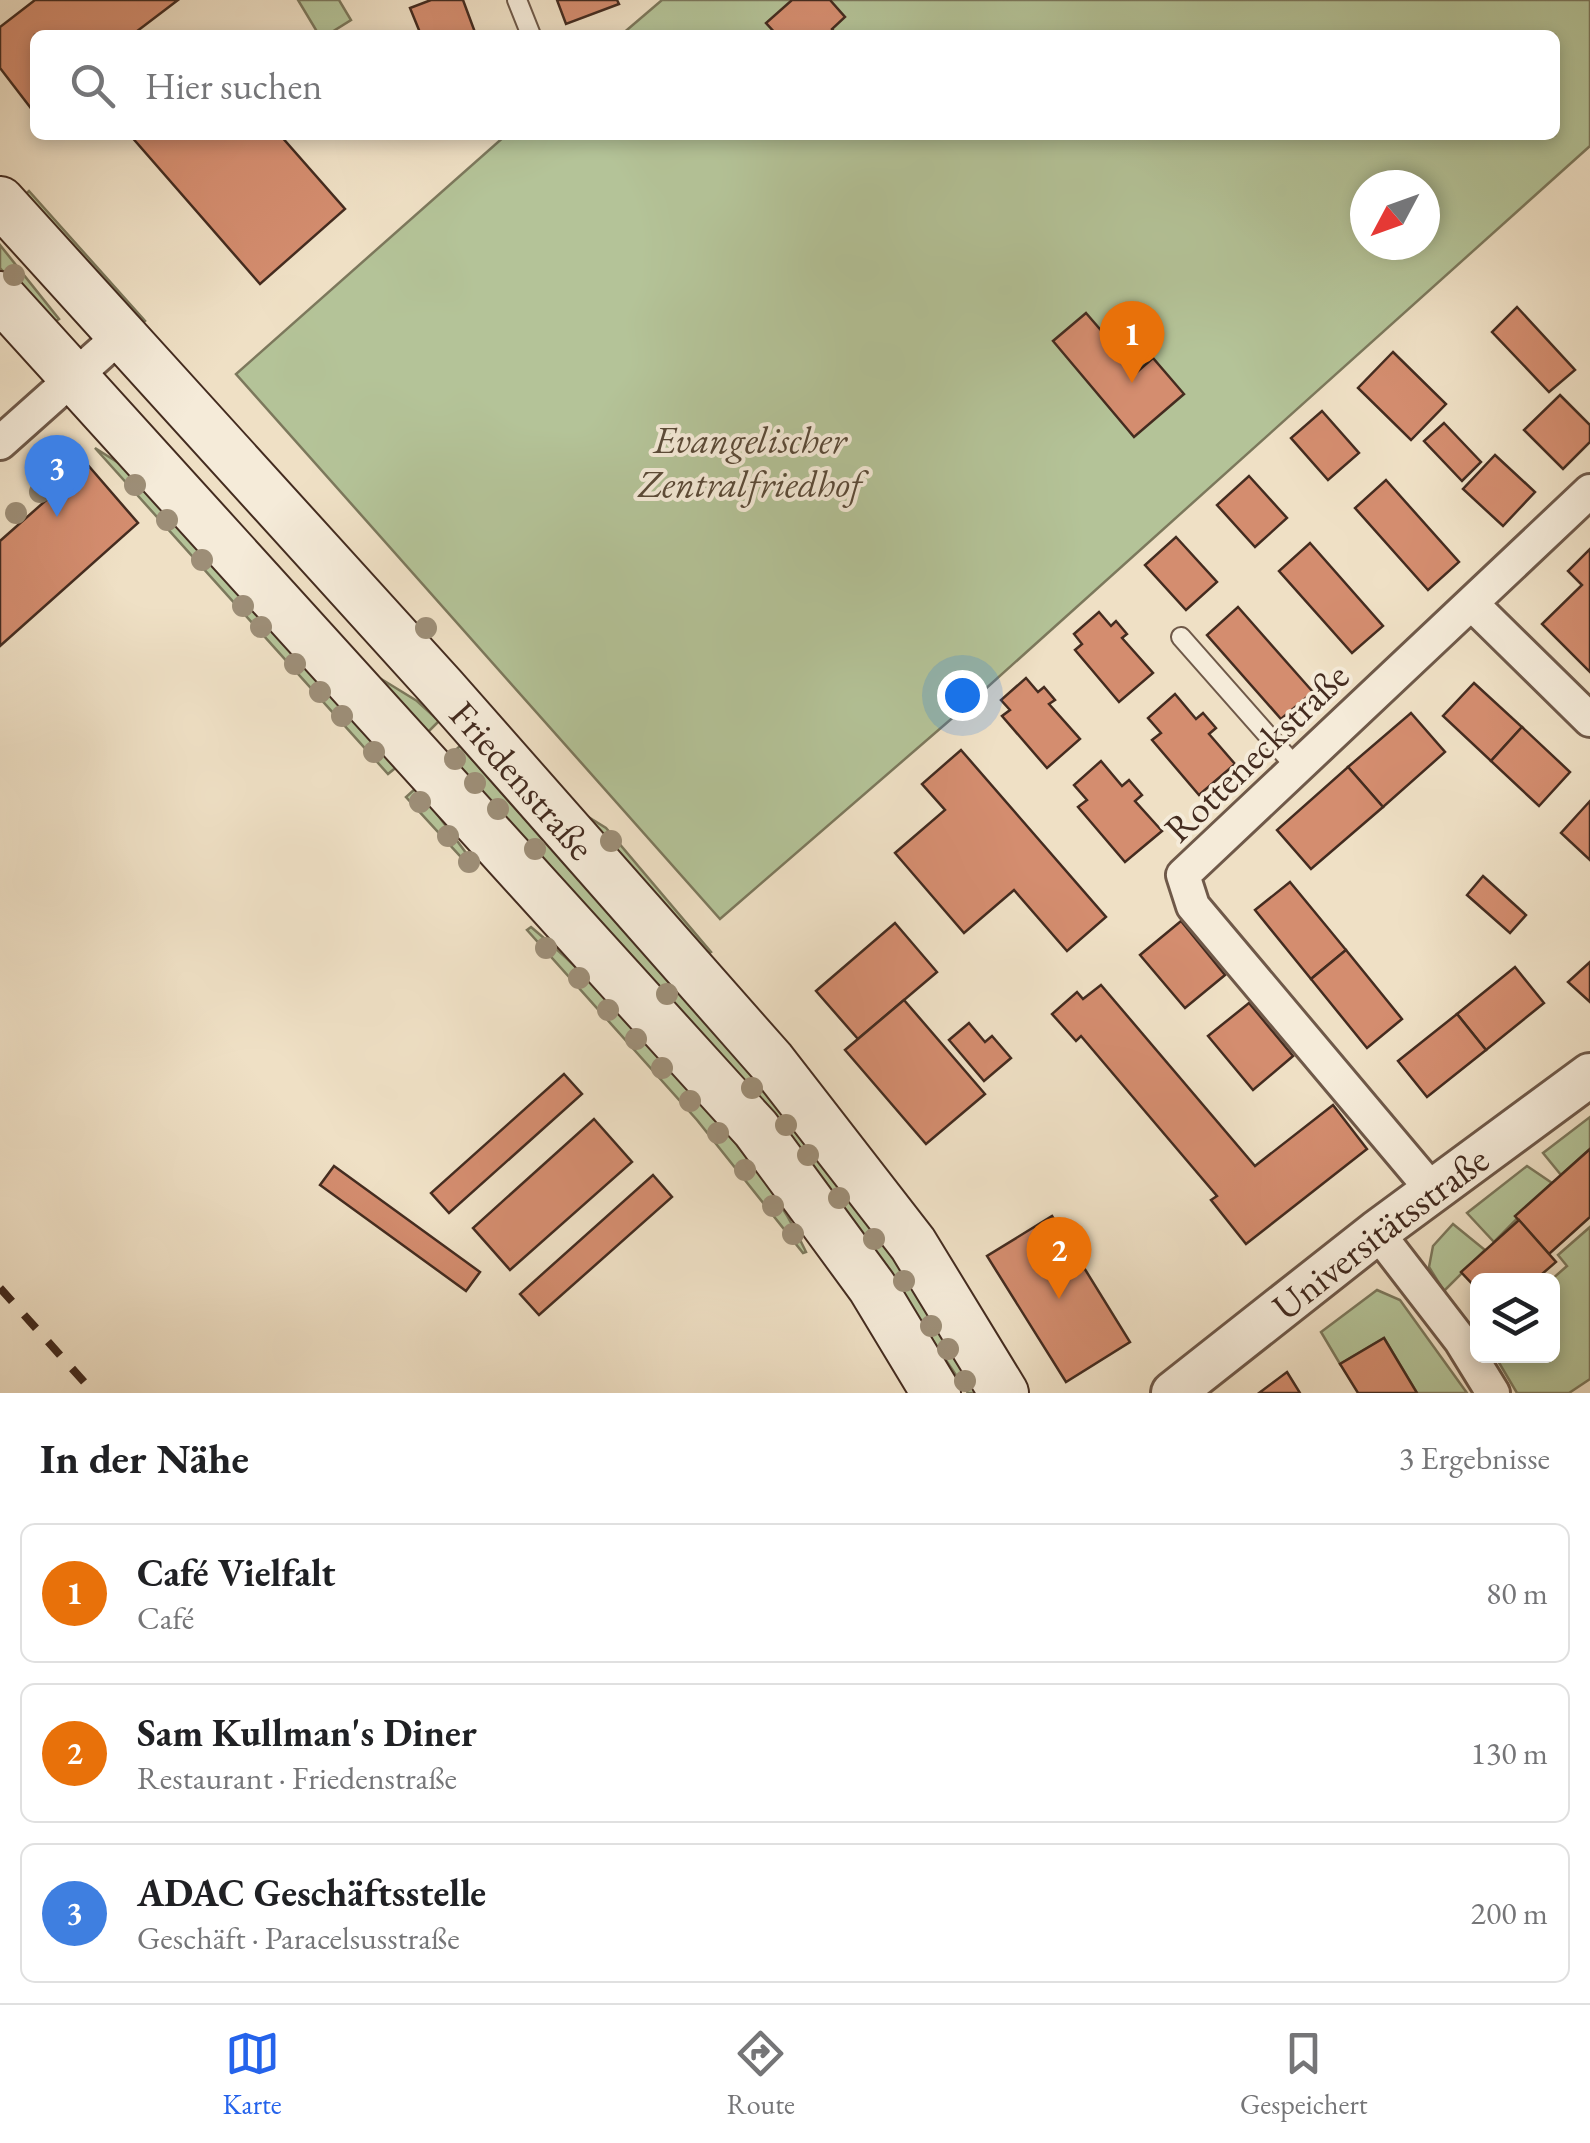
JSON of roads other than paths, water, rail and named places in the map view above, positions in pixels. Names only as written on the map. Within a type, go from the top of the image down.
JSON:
[{"type":"main road","name":"Friedenstraße","points":[[0,201],[455,702],[790,1083],[913,1244],[1004,1393]]},
{"type":"main road","name":"Friedenstraße","points":[[0,296],[756,1129],[862,1272],[936,1393]]},
{"type":"street","points":[[0,443],[120,336]]},
{"type":"street","name":"Rotteneckstraße","points":[[1433,1192],[1193,906],[1183,874],[1294,765],[1473,606],[1590,490]]},
{"type":"street","points":[[1473,606],[1590,720]]},
{"type":"street","name":"Universitätsstraße","points":[[1173,1393],[1378,1232],[1590,1074]]},
{"type":"street","points":[[1378,1232],[1461,1341],[1493,1393]]},
{"type":"lane","points":[[517,0],[529,30]]},
{"type":"lane","points":[[1181,637],[1294,765]]},
{"type":"railway","points":[[0,1288],[94,1393]]},
{"type":"place","name":"Café Vielfalt","points":[[1132,383]]},
{"type":"place","name":"ADAC Geschäftsstelle","points":[[57,517]]},
{"type":"place","name":"Sam Kullman's Diner","points":[[1059,1299]]},
{"type":"park label","name":"Evangelischer Zentralfriedhof","points":[[750,461]]}]
